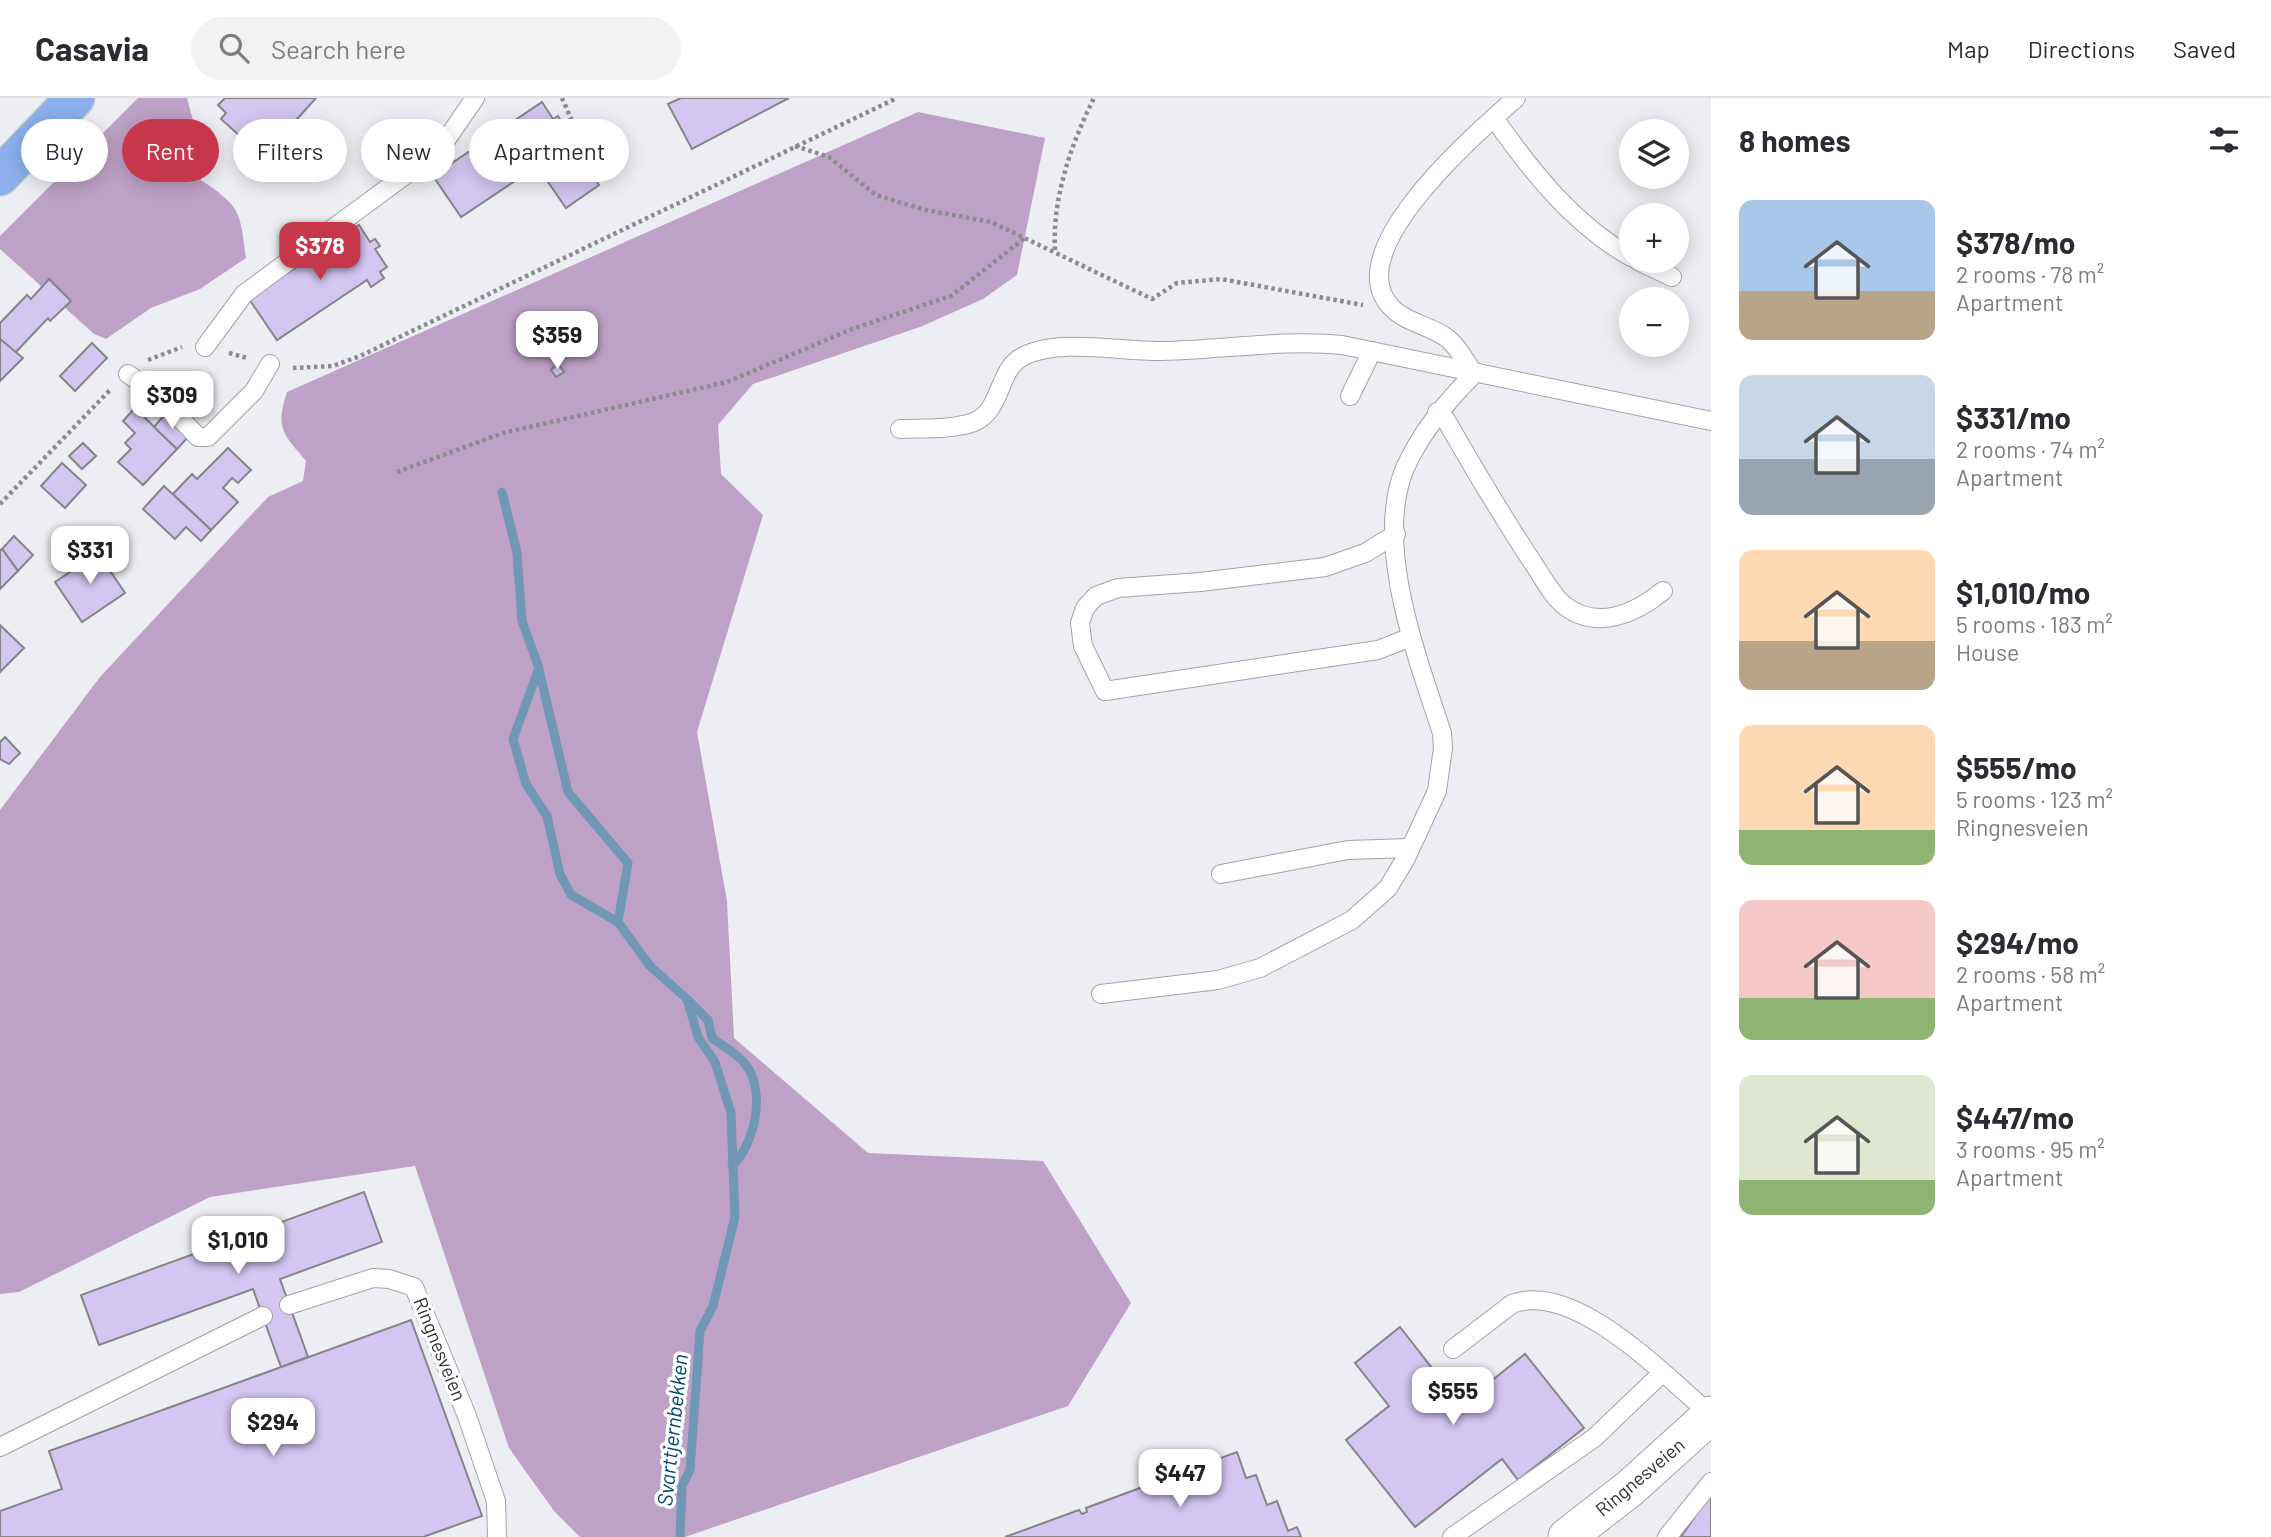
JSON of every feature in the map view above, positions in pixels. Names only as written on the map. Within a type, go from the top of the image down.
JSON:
[{"type":"highway","points":[[0,176],[75,98]]},
{"type":"street","name":"Ringnesveien","points":[[1567,1537],[1629,1489],[1711,1415]]},
{"type":"lane","points":[[205,347],[244,294],[427,159],[444,142],[475,98]]},
{"type":"lane","points":[[1474,374],[1447,337],[1392,309],[1382,291],[1379,268],[1383,250],[1404,215],[1440,170],[1516,98]]},
{"type":"lane","points":[[1494,118],[1520,155],[1573,216],[1619,249]]},
{"type":"lane","points":[[1664,273],[1672,277]]},
{"type":"lane","points":[[900,429],[974,422],[989,411],[1007,372],[1022,356],[1041,351],[1100,348],[1173,351],[1255,347],[1301,341],[1372,351],[1711,421]]},
{"type":"lane","points":[[1350,396],[1372,351]]},
{"type":"lane","points":[[128,374],[161,398],[198,437],[208,437],[254,391],[270,364]]},
{"type":"lane","points":[[1101,995],[1219,980],[1260,968],[1308,946],[1352,920],[1388,888],[1437,791],[1443,748],[1442,733],[1411,637],[1399,589],[1396,509],[1405,469],[1437,412],[1474,374]]},
{"type":"lane","points":[[1437,412],[1446,419],[1489,496],[1565,606],[1593,618],[1622,616],[1640,610],[1664,591]]},
{"type":"lane","points":[[1396,534],[1365,553],[1325,567],[1200,582],[1118,588],[1096,596],[1085,608],[1080,623],[1083,646],[1105,691],[1378,650],[1411,637]]},
{"type":"lane","points":[[1221,874],[1348,850],[1410,848]]},
{"type":"lane","name":"Ringnesveien","points":[[289,1305],[373,1278],[389,1279],[414,1287],[467,1416],[496,1501],[497,1537]]},
{"type":"lane","points":[[1453,1349],[1512,1304],[1522,1300],[1550,1300],[1592,1320],[1711,1415]]},
{"type":"lane","points":[[0,1447],[263,1316]]},
{"type":"lane","points":[[1452,1537],[1594,1438],[1661,1374]]},
{"type":"lane","points":[[1667,1537],[1711,1482]]},
{"type":"path","points":[[562,98],[571,119]]},
{"type":"path","points":[[313,369],[360,356],[897,98]]},
{"type":"path","points":[[1055,250],[1053,219],[1080,127],[1094,98]]},
{"type":"path","points":[[794,146],[830,157],[876,195],[926,210],[991,222],[1055,250],[1101,276],[1152,299],[1177,283],[1221,279],[1361,305],[1384,313],[1400,313]]},
{"type":"path","points":[[397,472],[503,433],[727,382],[852,329],[951,296],[1026,237]]},
{"type":"shaded area","points":[[138,98],[187,98],[193,119],[122,119],[122,182],[204,182],[224,197],[236,212],[240,220],[246,258],[200,289],[151,308],[106,339],[94,334],[0,249],[0,236],[54,182],[108,182],[108,128]]},
{"type":"shaded area","points":[[918,112],[1045,138],[1017,275],[983,299],[920,327],[753,384],[718,425],[721,474],[763,515],[697,732],[727,901],[734,1038],[868,1153],[1043,1161],[1131,1303],[1068,1406],[685,1537],[580,1537],[554,1511],[509,1448],[415,1166],[210,1197],[19,1292],[0,1294],[0,810],[100,677],[268,497],[303,481],[306,461],[283,430],[283,404],[287,392]]},
{"type":"building","points":[[225,98],[316,98],[297,119],[233,119],[233,130],[221,119],[226,113],[218,105]]},
{"type":"building","points":[[681,98],[789,98],[692,149],[668,104]]},
{"type":"building","points":[[542,102],[553,119],[517,119]]},
{"type":"building","points":[[469,152],[469,182],[513,182],[461,217],[437,182],[455,182],[455,161]]},
{"type":"building","points":[[548,182],[597,182],[599,185],[566,208]]},
{"type":"building","points":[[359,225],[370,242],[375,239],[380,246],[375,249],[387,267],[380,272],[384,278],[371,287],[367,280],[277,340],[249,299]]},
{"type":"building","points":[[49,279],[71,301],[50,321],[48,318],[15,353],[0,339],[0,323],[27,295],[31,299]]},
{"type":"building","points":[[0,339],[23,358],[0,381]]},
{"type":"building","points":[[92,343],[107,358],[75,391],[60,376]]},
{"type":"building","points":[[558,364],[564,372],[556,377],[551,370]]},
{"type":"building","points":[[135,408],[177,449],[143,485],[118,462],[131,449],[125,443],[135,433],[123,421]]},
{"type":"building","points":[[167,412],[190,435],[177,449],[154,427]]},
{"type":"building","points":[[83,443],[96,456],[82,469],[69,456]]},
{"type":"building","points":[[228,448],[251,470],[238,483],[232,478],[223,488],[238,502],[211,530],[173,494],[192,474],[197,479]]},
{"type":"building","points":[[62,463],[86,485],[65,508],[41,486]]},
{"type":"building","points":[[164,486],[211,530],[201,541],[186,527],[175,539],[143,509]]},
{"type":"building","points":[[14,536],[33,555],[18,571],[2,549]]},
{"type":"building","points":[[2,549],[18,571],[0,589],[0,551]]},
{"type":"building","points":[[88,550],[92,557],[98,553],[125,593],[82,622],[55,582],[76,568],[71,561]]},
{"type":"building","points":[[0,625],[24,648],[0,672]]},
{"type":"building","points":[[5,737],[20,753],[9,764],[0,759],[0,742]]},
{"type":"building","points":[[364,1192],[382,1242],[280,1279],[308,1357],[281,1367],[253,1289],[99,1345],[81,1295]]},
{"type":"building","points":[[411,1320],[482,1516],[423,1537],[0,1537],[0,1511],[62,1489],[49,1451]]},
{"type":"building","points":[[1400,1327],[1461,1405],[1525,1354],[1584,1428],[1518,1480],[1502,1459],[1415,1527],[1346,1440],[1389,1406],[1355,1363]]},
{"type":"building","points":[[1237,1452],[1246,1478],[1256,1475],[1267,1505],[1277,1501],[1288,1531],[1297,1527],[1301,1537],[1005,1537],[1079,1510],[1082,1514],[1087,1512],[1086,1508]]},
{"type":"building","points":[[1711,1493],[1711,1537],[1681,1537]]},
{"type":"waterway","name":"Svarttjernbekken","points":[[502,492],[517,553],[522,621],[539,668],[513,739],[526,784],[547,816],[560,874],[571,895],[618,922],[650,966],[687,999],[698,1037],[715,1062],[731,1113],[735,1217],[713,1306],[700,1331],[690,1470],[682,1486],[680,1537]]},
{"type":"waterway","name":"Svarttjernbekken","points":[[539,670],[568,792],[628,863],[618,922]]},
{"type":"waterway","name":"Svarttjernbekken","points":[[688,1000],[708,1020],[712,1038],[739,1057],[752,1076],[756,1103],[752,1131],[747,1145],[732,1166]]}]
